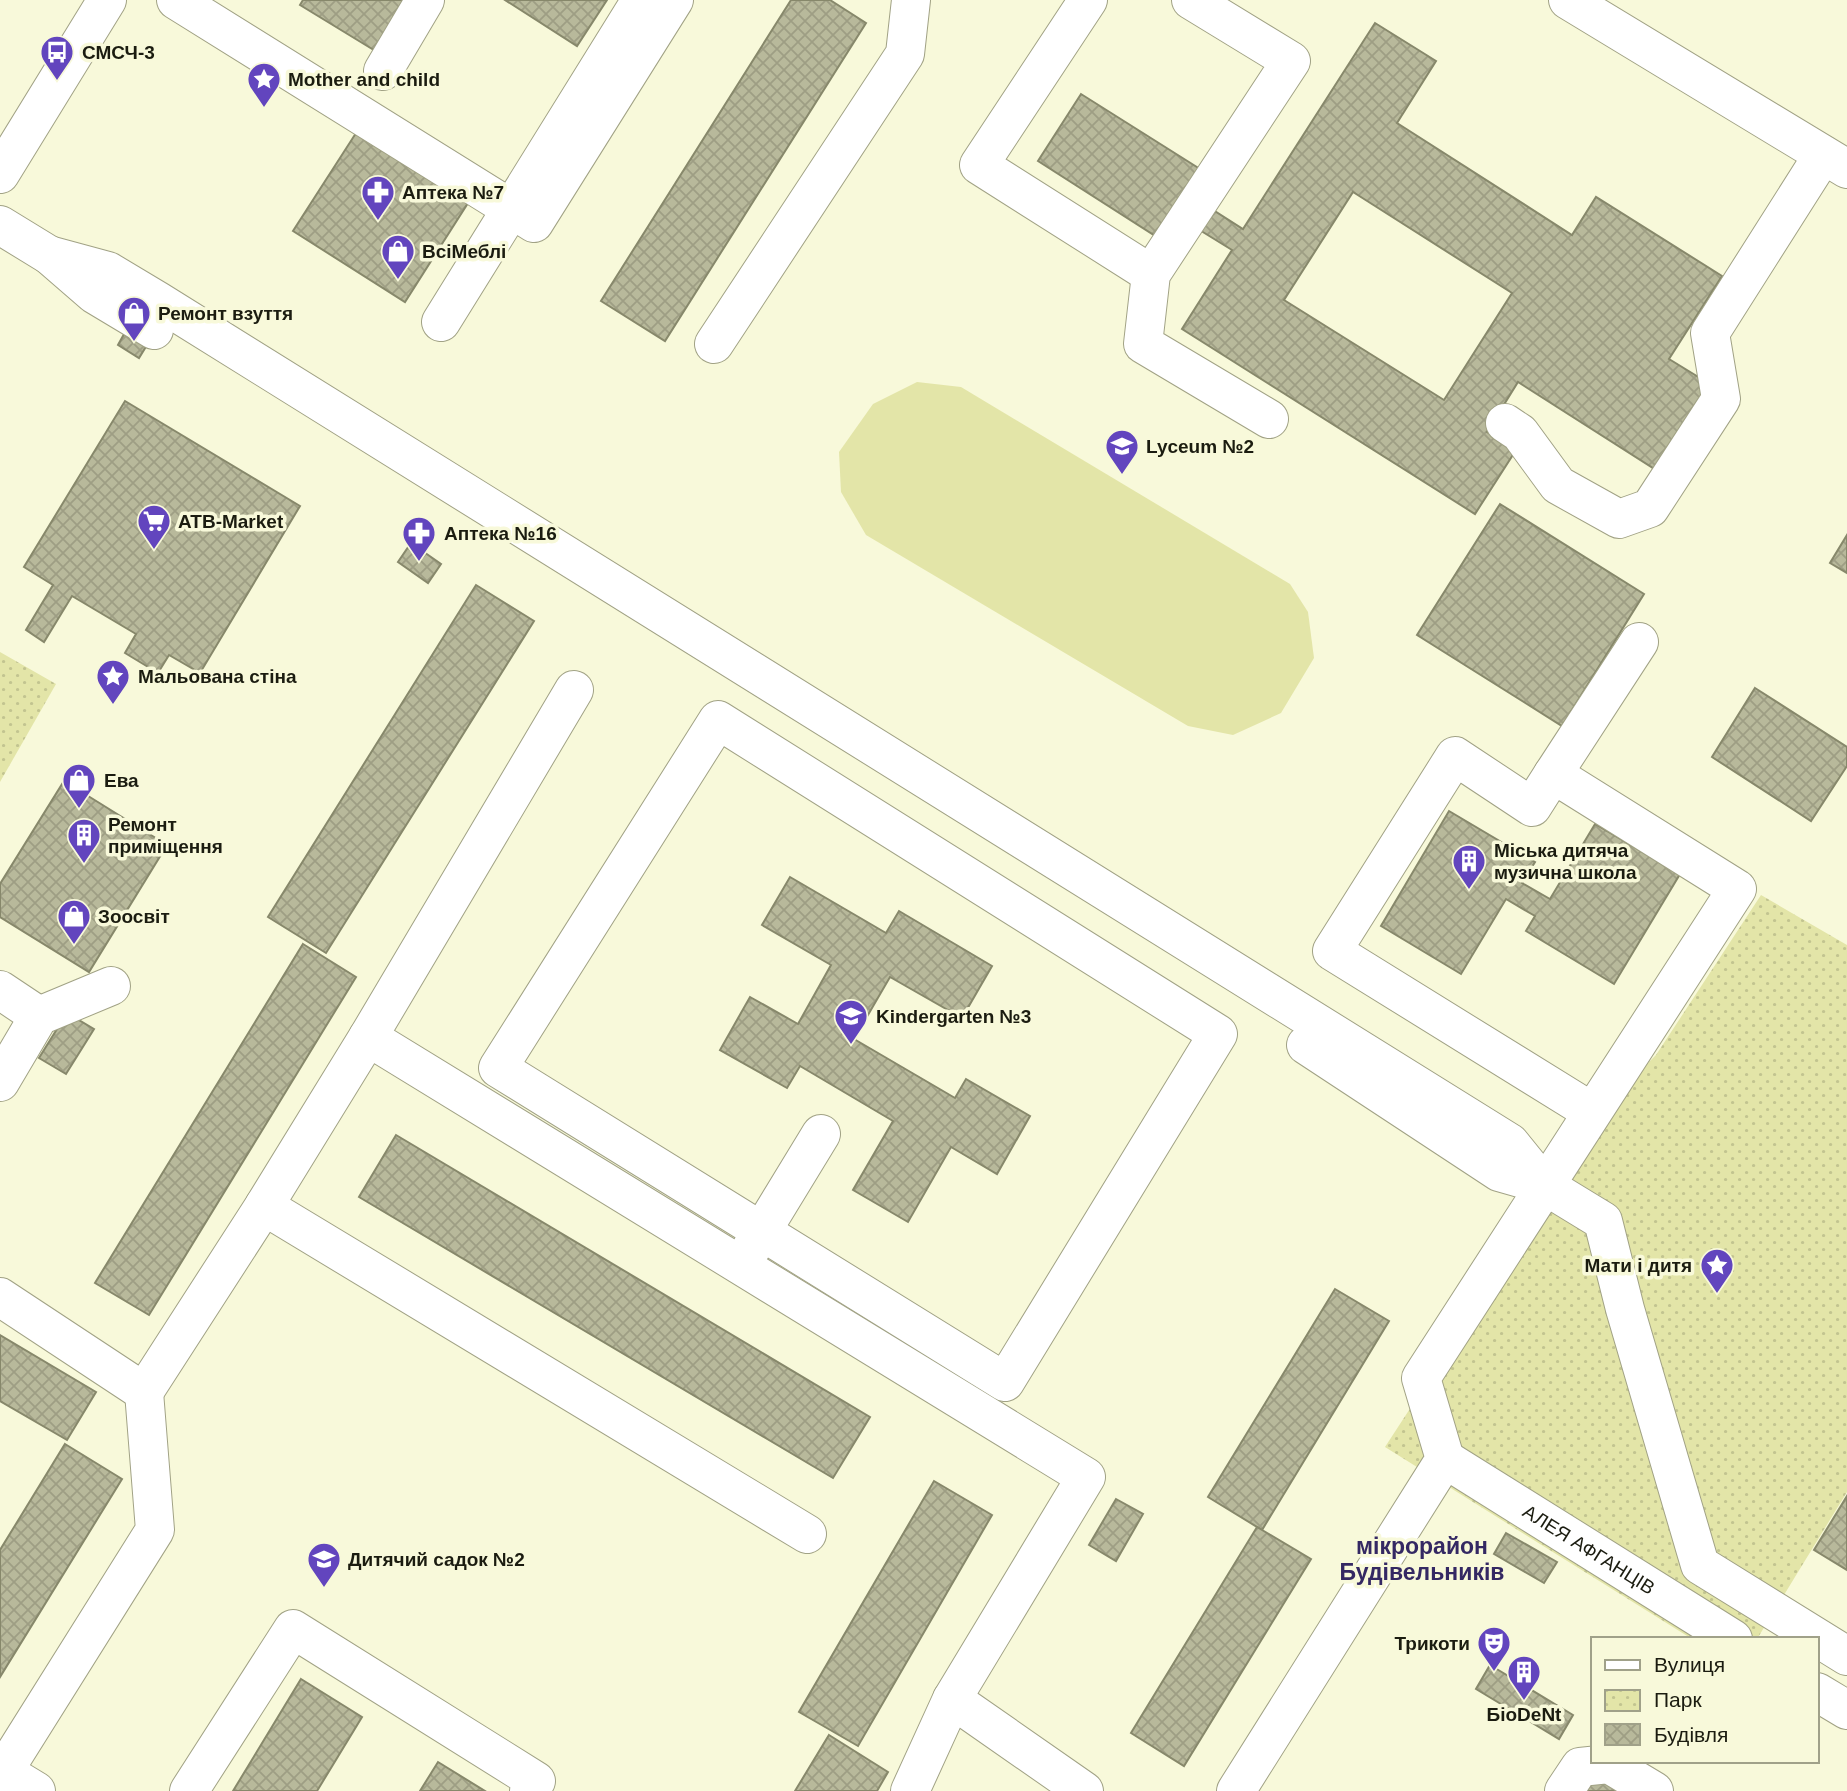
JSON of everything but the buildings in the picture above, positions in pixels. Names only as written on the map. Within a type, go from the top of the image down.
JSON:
[{"type":"street","points":[[0,174],[107,0]]},
{"type":"street","points":[[176,0],[534,223],[674,0]]},
{"type":"street","points":[[383,71],[425,0]]},
{"type":"street","points":[[441,322],[641,0]]},
{"type":"street","points":[[714,344],[905,54],[911,0]]},
{"type":"street","points":[[1088,0],[979,165],[1151,274]]},
{"type":"street","points":[[1191,0],[1291,61],[1151,274],[1143,344],[1269,419]]},
{"type":"street","points":[[1505,423],[1520,433],[1558,485],[1619,519],[1650,508],[1721,399],[1710,332],[1835,162],[1568,0]]},
{"type":"street","points":[[0,225],[49,255],[94,294],[1261,1016],[1499,1172],[1544,1185],[1602,1221],[1700,1565],[1816,1637]]},
{"type":"street","points":[[1592,1112],[1332,951],[1455,756],[1532,807],[1639,642]]},
{"type":"street","points":[[36,1791],[2,1774],[155,1530],[144,1392],[264,1206],[368,1037],[574,690]]},
{"type":"street","points":[[718,720],[1218,1034],[1004,1382],[762,1231],[498,1068],[718,720]]},
{"type":"street","points":[[1237,1791],[1445,1459],[1421,1378],[1737,889],[1553,774]]},
{"type":"street","points":[[0,1082],[39,1016],[111,986]]},
{"type":"street","points":[[0,990],[39,1016]]},
{"type":"street","points":[[368,1037],[1086,1477],[952,1699],[910,1791]]},
{"type":"street","points":[[741,1266],[821,1134]]},
{"type":"street","points":[[264,1206],[807,1534]]},
{"type":"street","points":[[0,1297],[144,1392]]},
{"type":"street","name":"АЛЕЯ АФГАНЦІВ","points":[[1445,1459],[1730,1637]]},
{"type":"street","points":[[189,1791],[293,1629],[536,1781],[529,1791]]},
{"type":"street","points":[[1819,1639],[1847,1656]]},
{"type":"street","points":[[1819,1693],[1847,1710]]},
{"type":"street","points":[[952,1699],[1084,1791]]},
{"type":"street","points":[[1564,1791],[1580,1767],[1608,1763],[1654,1791]]},
{"type":"green space","points":[[917,382],[961,387],[1290,584],[1308,612],[1314,658],[1281,713],[1233,735],[1188,726],[866,535],[841,492],[839,452],[873,404]]},
{"type":"green space","points":[[0,652],[56,684],[0,782]]},
{"type":"green space","points":[[1761,895],[1847,945],[1847,1492],[1758,1637],[1689,1637],[1385,1447],[1611,1100],[1656,1055]]},
{"type":"place","name":"СМСЧ-3","points":[[57,82]]},
{"type":"place","name":"Mother and child","points":[[264,109]]},
{"type":"place","name":"Аптека №7","points":[[378,222]]},
{"type":"place","name":"ВсіМеблі","points":[[398,281]]},
{"type":"place","name":"Ремонт взуття","points":[[134,343]]},
{"type":"place","name":"Lyceum №2","points":[[1122,476]]},
{"type":"place","name":"ATB-Market","points":[[154,551]]},
{"type":"place","name":"Аптека №16","points":[[419,563]]},
{"type":"place","name":"Мальована стіна","points":[[113,706]]},
{"type":"place","name":"Ева","points":[[79,810]]},
{"type":"place","name":"Ремонт приміщення","points":[[84,865]]},
{"type":"place","name":"Міська дитяча музична школа","points":[[1469,891]]},
{"type":"place","name":"Зоосвіт","points":[[74,946]]},
{"type":"place","name":"Kindergarten №3","points":[[851,1046]]},
{"type":"place","name":"Мати і дитя","points":[[1717,1295]]},
{"type":"place","name":"Дитячий садок №2","points":[[324,1589]]},
{"type":"place","name":"Трикоти","points":[[1494,1673]]},
{"type":"place","name":"БіоDeNt","points":[[1524,1702]]},
{"type":"district","name":"мікрорайон Будівельників","points":[[1422,1559]]}]
